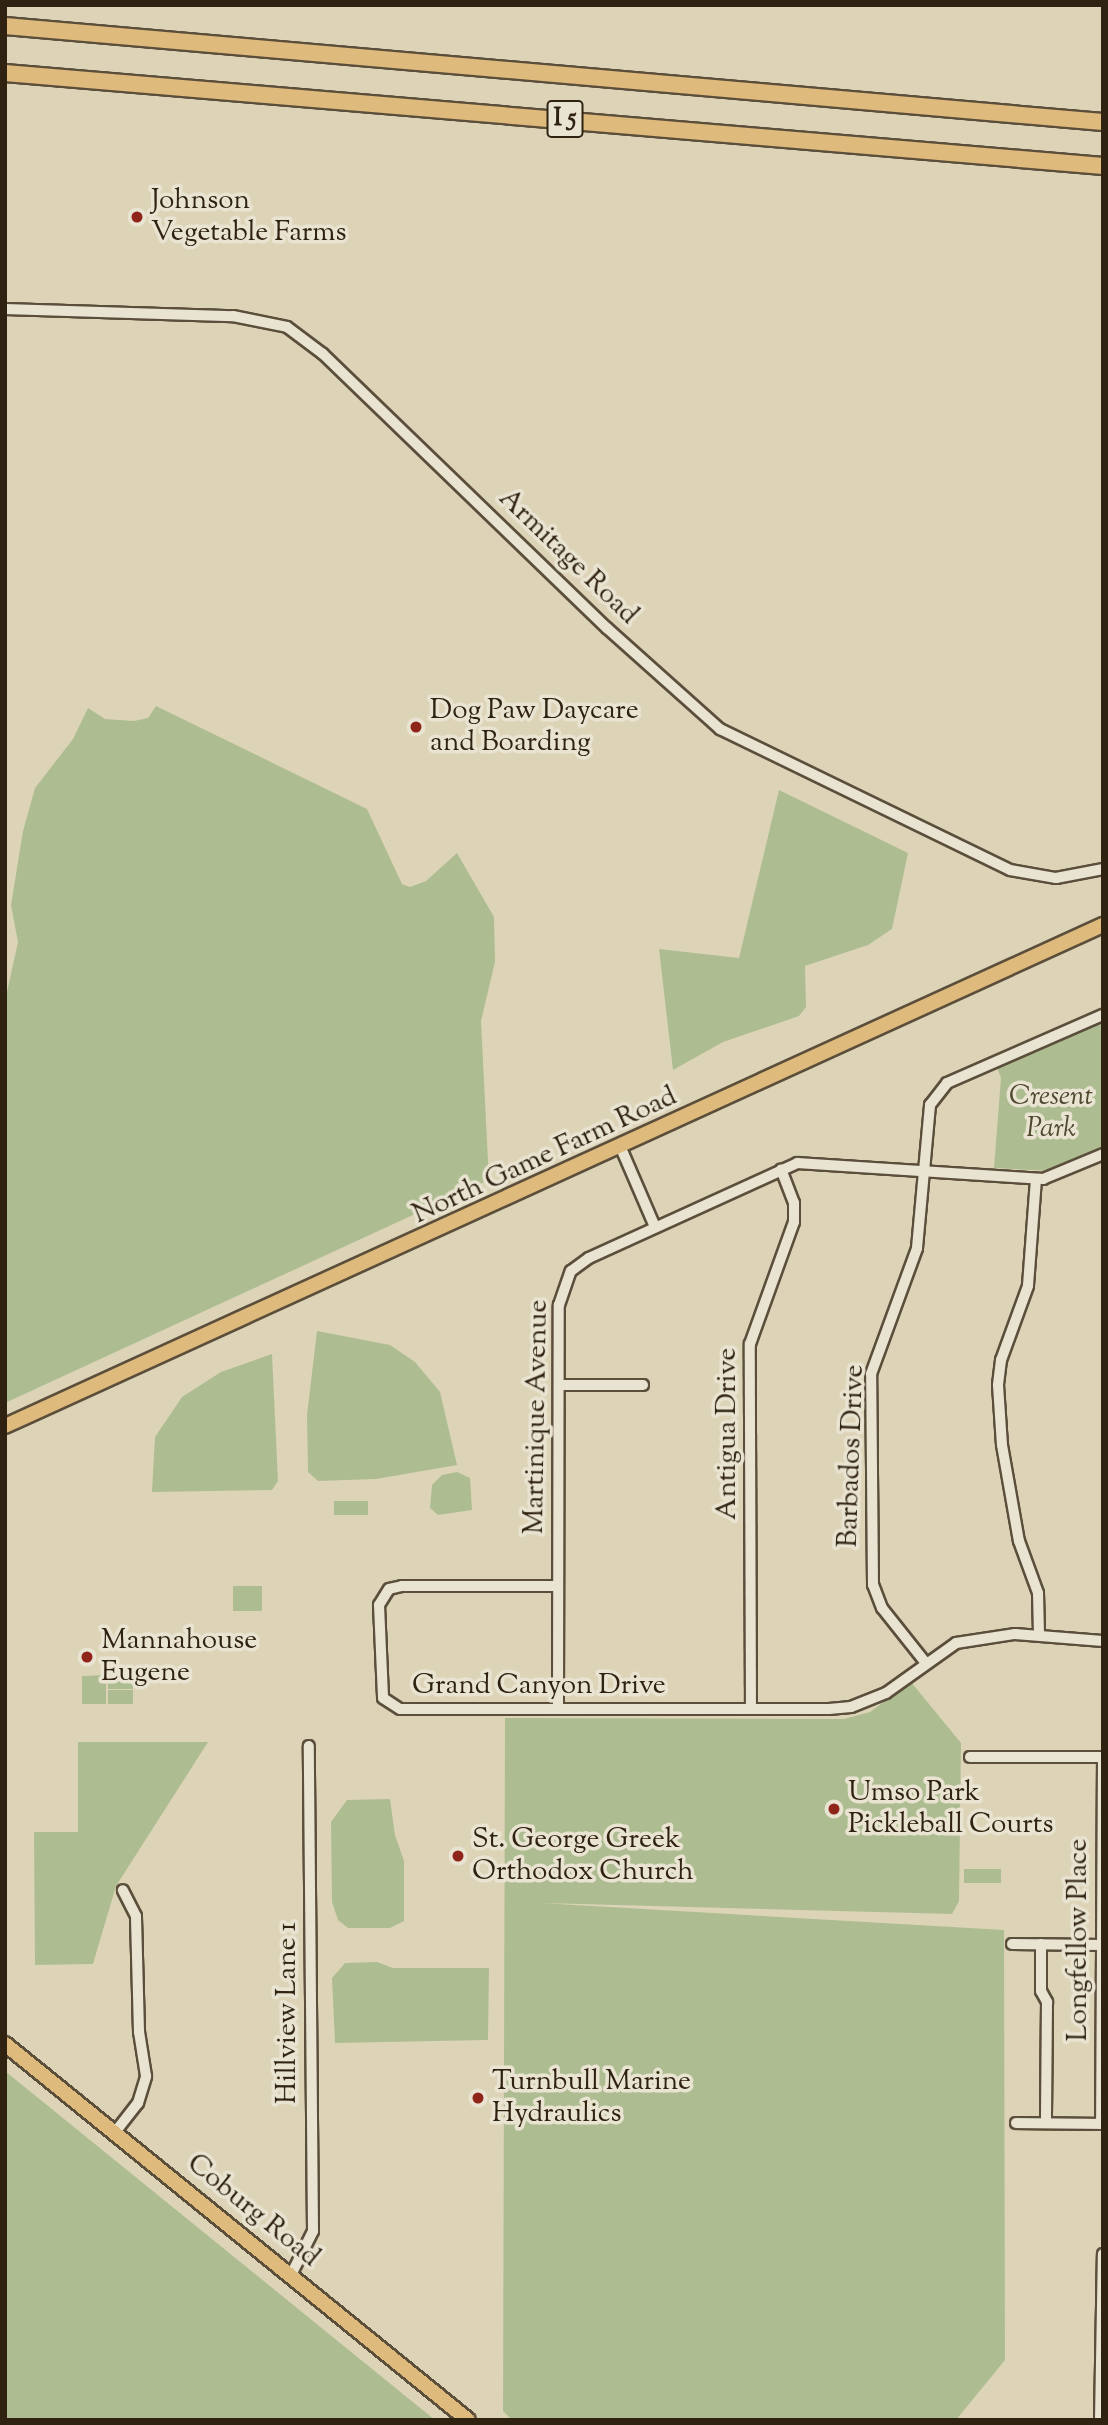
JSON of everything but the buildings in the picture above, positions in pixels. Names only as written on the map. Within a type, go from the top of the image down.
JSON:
[{"type":"highway","name":"I 5","points":[[5,26],[1103,122]]},
{"type":"highway","name":"I 5","points":[[5,73],[1103,166]]},
{"type":"main road","name":"North Game Farm Road","points":[[5,1426],[621,1148],[1103,925]]},
{"type":"main road","name":"Coburg Road","points":[[5,2044],[292,2273],[467,2420]]},
{"type":"street","name":"Armitage Road","points":[[5,309],[233,316],[287,327],[323,354],[604,625],[720,729],[1010,870],[1056,878],[1103,869]]},
{"type":"street","name":"Barbados Drive","points":[[925,1662],[882,1608],[872,1574],[872,1368],[917,1248],[928,1112],[939,1089],[1103,1015]]},
{"type":"street","points":[[621,1148],[655,1227]]},
{"type":"street","name":"Martinique Avenue","points":[[558,1709],[559,1297],[566,1277],[589,1258],[780,1169],[813,1162],[1036,1178],[1052,1177],[1103,1154]]},
{"type":"street","name":"Antigua Drive","points":[[751,1709],[750,1344],[794,1222],[794,1203],[780,1169]]},
{"type":"street","points":[[1036,1178],[1028,1286],[1001,1360],[998,1385],[1002,1445],[1019,1541],[1038,1593],[1039,1635]]},
{"type":"street","points":[[559,1385],[643,1385]]},
{"type":"street","name":"Grand Canyon Drive","points":[[557,1586],[402,1586],[389,1589],[379,1605],[379,1686],[383,1698],[400,1709],[851,1707],[886,1693],[925,1662],[956,1643],[996,1635],[1039,1635],[1103,1641]]},
{"type":"street","name":"Hillview Lane 1","points":[[292,2273],[313,2231],[309,1746]]},
{"type":"street","points":[[970,1757],[1103,1758]]},
{"type":"street","name":"Longfellow Place","points":[[1102,2124],[1103,1758]]},
{"type":"street","points":[[117,2131],[138,2103],[146,2076],[139,2032],[136,1916],[124,1890]]},
{"type":"street","points":[[1012,1944],[1102,1945]]},
{"type":"street","points":[[1041,1944],[1041,1991],[1047,2002],[1046,2123]]},
{"type":"street","points":[[1016,2123],[1102,2124]]},
{"type":"street","points":[[1100,2420],[1103,2253]]},
{"type":"green space","points":[[156,706],[367,809],[402,884],[410,887],[426,881],[457,853],[494,917],[495,962],[481,1021],[489,1180],[5,1403],[5,1001],[18,942],[11,905],[23,831],[35,788],[73,739],[88,708],[105,719],[134,721],[148,718]]},
{"type":"green space","points":[[779,790],[908,853],[892,929],[868,945],[805,966],[806,1007],[799,1016],[723,1042],[673,1070],[659,949],[739,958]]},
{"type":"green space","name":"Cresent Park","points":[[1103,1019],[1103,1147],[1051,1171],[994,1168],[1001,1078],[997,1067]]},
{"type":"green space","points":[[317,1331],[390,1345],[415,1362],[440,1392],[457,1465],[376,1479],[318,1481],[308,1472],[307,1415]]},
{"type":"green space","points":[[272,1354],[278,1481],[272,1490],[152,1492],[155,1437],[182,1397],[221,1372]]},
{"type":"green space","points":[[457,1472],[470,1478],[472,1510],[438,1515],[430,1508],[432,1485],[442,1475]]},
{"type":"green space","points":[[334,1501],[368,1501],[368,1515],[334,1515]]},
{"type":"green space","points":[[233,1586],[262,1586],[262,1611],[233,1611]]},
{"type":"green space","points":[[133,1674],[133,1689],[108,1689],[108,1675]]},
{"type":"green space","points":[[106,1675],[106,1704],[82,1704],[82,1676]]},
{"type":"green space","points":[[911,1682],[961,1743],[959,1901],[952,1914],[541,1903],[1004,1930],[1005,2360],[956,2420],[512,2420],[503,2411],[505,1718],[844,1719],[870,1712]]},
{"type":"green space","points":[[108,1690],[133,1690],[133,1704],[108,1704]]},
{"type":"green space","points":[[78,1742],[208,1742],[116,1886],[93,1964],[35,1965],[34,1832],[78,1832]]},
{"type":"green space","points":[[390,1799],[395,1835],[404,1861],[404,1921],[390,1928],[348,1928],[338,1920],[332,1902],[331,1822],[347,1800]]},
{"type":"green space","points":[[964,1869],[1001,1869],[1001,1883],[964,1883]]},
{"type":"green space","points":[[377,1962],[393,1968],[489,1968],[488,2040],[335,2043],[332,1978],[345,1963]]},
{"type":"green space","points":[[5,2071],[435,2420],[5,2420]]},
{"type":"place","name":"Johnson Vegetable Farms","points":[[137,217]]},
{"type":"place","name":"Dog Paw Daycare and Boarding","points":[[416,727]]},
{"type":"place","name":"Mannahouse Eugene","points":[[87,1657]]},
{"type":"place","name":"Umso Park Pickleball Courts","points":[[834,1809]]},
{"type":"place","name":"St. George Greek Orthodox Church","points":[[458,1856]]},
{"type":"place","name":"Turnbull Marine Hydraulics","points":[[478,2098]]}]
